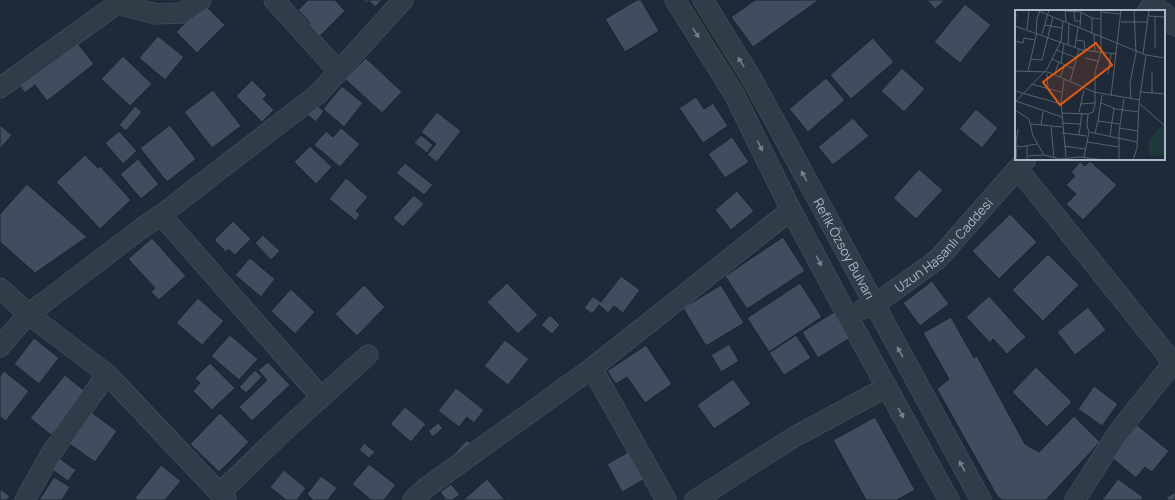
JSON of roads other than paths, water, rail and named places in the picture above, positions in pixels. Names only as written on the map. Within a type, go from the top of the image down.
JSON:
[{"type":"street","points":[[0,88],[118,2],[156,14],[182,13],[201,0]]},
{"type":"street","points":[[274,0],[339,72]]},
{"type":"street","points":[[0,347],[28,314],[161,215],[318,94],[403,0]]},
{"type":"street","name":"Refik Özsoy Bulvarı","points":[[675,0],[734,94],[791,210],[887,386],[946,499]]},
{"type":"street","name":"Refik Özsoy Bulvarı","points":[[703,0],[752,79],[981,500]]},
{"type":"street","points":[[1165,15],[1175,26]]},
{"type":"street","points":[[1022,164],[1174,364],[1119,431],[1076,500]]},
{"type":"street","name":"Uzun Hasanlı Caddesi","points":[[847,315],[874,304],[938,259],[1022,164]]},
{"type":"street","points":[[425,496],[592,368],[791,210]]},
{"type":"street","points":[[161,215],[322,396]]},
{"type":"street","points":[[0,288],[28,314],[107,374],[223,496],[283,432],[368,355]]},
{"type":"street","points":[[592,368],[666,500]]},
{"type":"street","points":[[25,500],[52,452],[107,374]]},
{"type":"street","points":[[695,500],[794,437],[887,386]]}]
